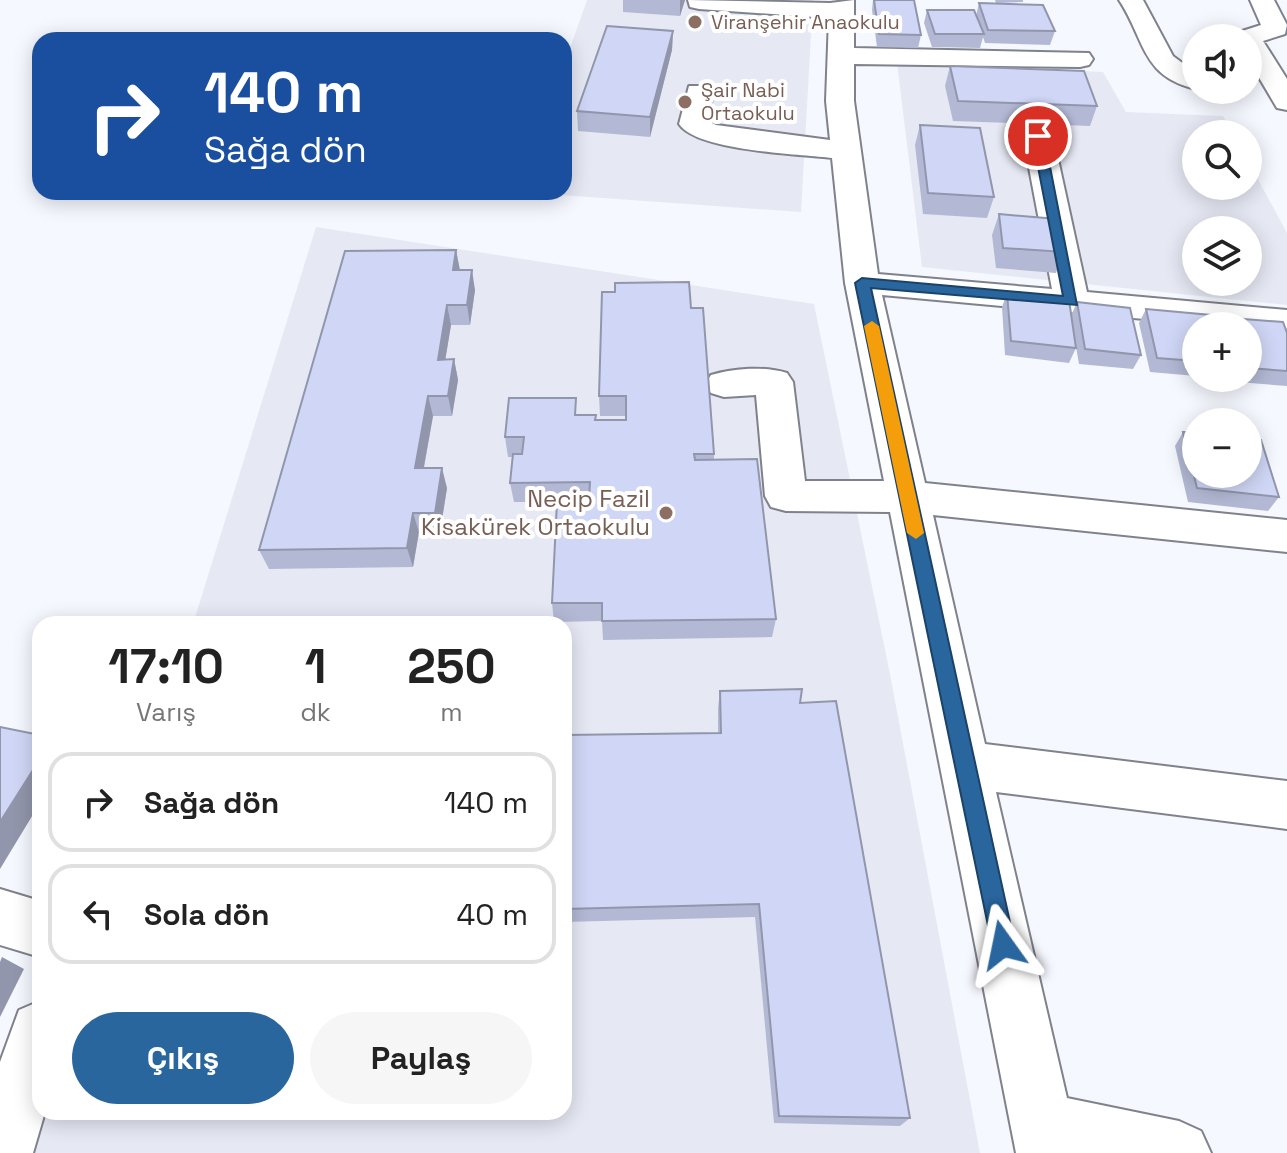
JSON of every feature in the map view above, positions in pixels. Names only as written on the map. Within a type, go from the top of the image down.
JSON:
[{"type":"street","points":[[1131,0],[1139,10],[1164,66],[1182,77]]},
{"type":"street","points":[[1262,0],[1276,29],[1248,37],[1264,60],[1270,90]]},
{"type":"street","points":[[699,2],[842,6],[840,101],[862,283],[1044,1139],[1179,1153]]},
{"type":"street","points":[[840,56],[1080,59]]},
{"type":"street","points":[[699,92],[693,124],[709,133],[846,151]]},
{"type":"street","points":[[1038,136],[1072,301]]},
{"type":"street","points":[[862,283],[1287,321]]},
{"type":"street","points":[[724,384],[774,382],[786,496],[908,497],[1287,536]]},
{"type":"street","points":[[965,765],[1287,805]]},
{"type":"street","points":[[0,917],[32,927]]},
{"type":"street","points":[[1,1153],[32,1056]]},
{"type":"shaded area","name":"Şair Nabi Ortaokulu","points":[[587,0],[813,0],[801,212],[572,196],[572,42]]},
{"type":"shaded area","points":[[897,63],[1103,72],[1126,112],[1223,116],[1225,120],[1182,120],[1182,200],[1262,200],[1262,187],[1287,233],[1287,305],[1201,296],[1262,296],[1262,216],[1182,216],[1182,294],[922,267]]},
{"type":"shaded area","points":[[316,227],[814,304],[889,669],[980,1153],[30,1153],[40,1120],[572,1120],[572,616],[195,616]]},
{"type":"building","points":[[874,0],[914,0],[921,35],[879,34]]},
{"type":"building","points":[[979,3],[1043,5],[1055,31],[988,30]]},
{"type":"building","points":[[927,10],[974,10],[984,34],[935,34]]},
{"type":"building","points":[[607,26],[673,31],[650,117],[577,111]]},
{"type":"building","points":[[950,66],[1084,71],[1097,106],[958,101]]},
{"type":"building","points":[[920,125],[980,128],[994,197],[928,193]]},
{"type":"building","points":[[999,214],[1057,219],[1064,252],[1003,248]]},
{"type":"building","points":[[456,250],[453,270],[472,270],[467,305],[447,305],[438,360],[454,359],[448,396],[428,396],[415,468],[442,468],[435,513],[413,513],[407,548],[259,550],[345,251]]},
{"type":"building","points":[[689,282],[691,308],[703,308],[714,454],[694,454],[695,460],[757,459],[776,619],[602,621],[602,603],[552,603],[557,502],[589,501],[590,482],[510,483],[513,454],[522,454],[524,437],[505,437],[509,398],[576,398],[575,415],[596,415],[595,420],[626,420],[626,396],[599,396],[602,292],[615,292],[615,283]]},
{"type":"building","points":[[1007,293],[1069,300],[1076,348],[1011,341]]},
{"type":"building","points":[[1077,302],[1130,308],[1141,355],[1085,349]]},
{"type":"building","points":[[1146,309],[1182,312],[1182,360],[1157,358]]},
{"type":"building","points":[[1262,320],[1283,322],[1287,333],[1287,371],[1262,369]]},
{"type":"building","points":[[1262,443],[1279,497],[1197,488],[1262,488]]},
{"type":"building","points":[[802,689],[800,703],[836,701],[910,1118],[779,1116],[759,904],[572,909],[572,735],[721,733],[720,691]]},
{"type":"building","points":[[0,727],[32,733],[32,772],[0,822]]},
{"type":"slow traffic","points":[[872,326],[916,533]]},
{"type":"place","name":"Viranşehir Anaokulu","points":[[695,22]]},
{"type":"place","name":"Şair Nabi Ortaokulu","points":[[685,102]]},
{"type":"place","name":"Necip Fazil Kisakürek Ortaokulu","points":[[666,513]]},
{"type":"route","points":[[1003,945],[862,283],[1072,301],[1038,136]]}]
